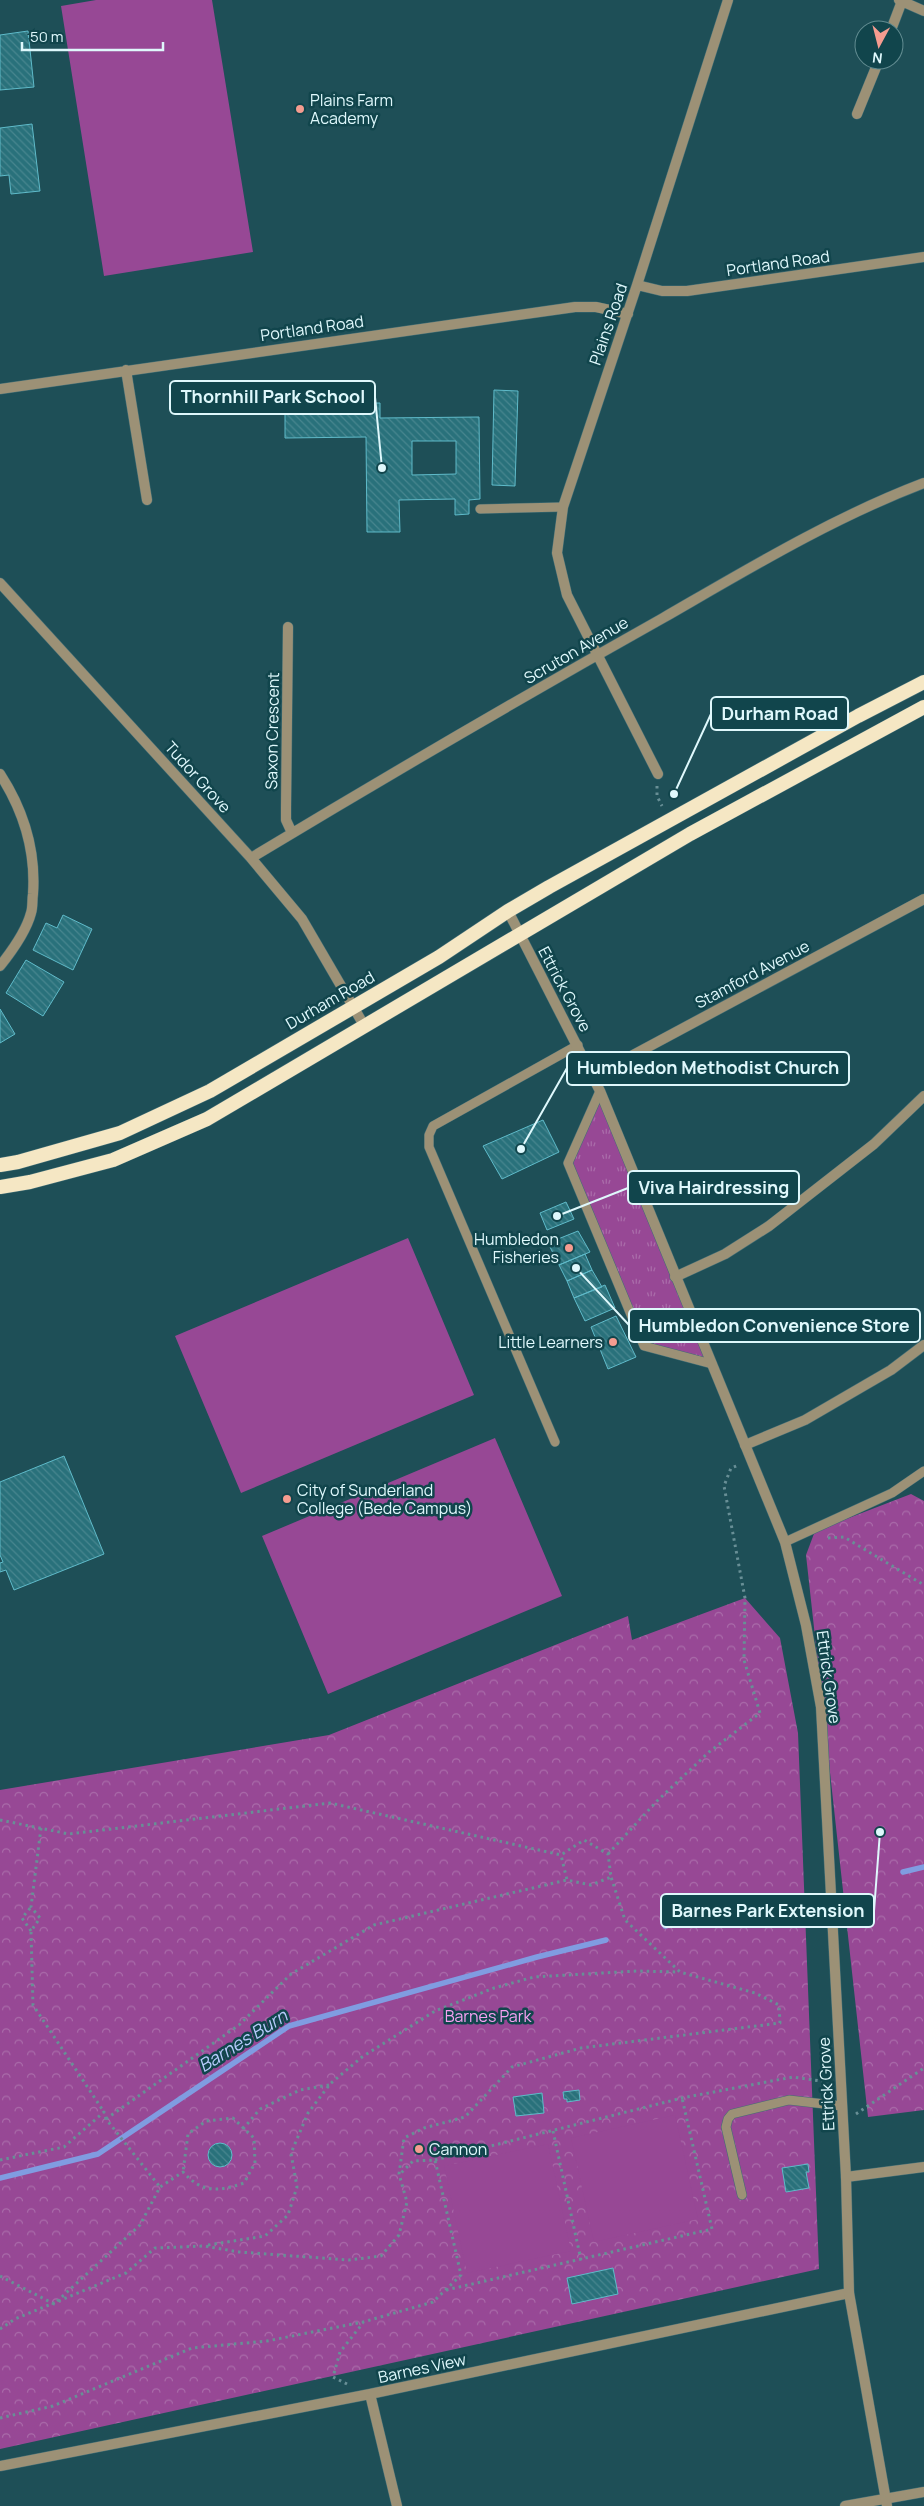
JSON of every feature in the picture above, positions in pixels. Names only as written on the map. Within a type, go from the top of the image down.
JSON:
[{"type":"highway","name":"Durham Road","points":[[0,1165],[18,1162],[120,1133],[210,1091],[438,957],[508,911],[669,820],[858,716],[924,682]]},
{"type":"highway","points":[[0,1187],[30,1182],[113,1160],[207,1119],[365,1027],[519,933],[690,834],[924,707]]},
{"type":"street","name":"Plains Road","points":[[658,774],[596,655],[567,594],[557,553],[563,507],[638,285],[728,0]]},
{"type":"street","points":[[894,20],[901,1],[924,11]]},
{"type":"street","points":[[857,114],[875,70]]},
{"type":"street","name":"Portland Road","points":[[638,285],[662,291],[687,291],[924,257]]},
{"type":"street","name":"Portland Road","points":[[0,388],[575,306],[596,307],[628,314]]},
{"type":"street","points":[[126,370],[147,500]]},
{"type":"street","name":"Scruton Avenue","points":[[251,858],[596,655],[802,539],[878,500],[924,482]]},
{"type":"street","name":"Tudor Grove","points":[[0,583],[251,858],[302,919],[365,1027]]},
{"type":"street","name":"Saxon Crescent","points":[[288,627],[286,820],[292,833]]},
{"type":"street","points":[[0,774],[11,791],[29,834],[34,874],[31,913],[13,949],[0,966]]},
{"type":"street","name":"Stamford Avenue","points":[[594,1076],[924,899]]},
{"type":"street","name":"Ettrick Grove","points":[[508,911],[600,1090],[785,1542],[806,1625],[821,1707],[846,2177],[849,2293],[887,2502]]},
{"type":"street","points":[[675,1276],[725,1254],[769,1226],[874,1144],[924,1096]]},
{"type":"street","points":[[745,1444],[805,1420],[891,1370],[924,1345]]},
{"type":"street","points":[[846,2177],[924,2167]]},
{"type":"street","name":"Barnes View","points":[[0,2466],[370,2394],[849,2293]]},
{"type":"street","points":[[370,2394],[397,2506]]},
{"type":"street","points":[[845,2506],[887,2502],[924,2492]]},
{"type":"lane","points":[[480,509],[563,507]]},
{"type":"lane","points":[[554,1442],[429,1148],[429,1141],[433,1126],[578,1045]]},
{"type":"lane","points":[[600,1090],[568,1163],[644,1346],[712,1364]]},
{"type":"lane","points":[[785,1542],[892,1493],[924,1471]]},
{"type":"lane","points":[[742,2195],[726,2127],[728,2119],[732,2114],[789,2100],[842,2106]]},
{"type":"path","points":[[658,774],[657,796],[669,820]]},
{"type":"path","points":[[608,1854],[658,1801],[709,1752],[760,1713],[744,1660],[745,1598],[724,1486],[730,1468],[751,1460]]},
{"type":"path","points":[[824,1539],[844,1537],[924,1585]]},
{"type":"path","points":[[0,1820],[69,1834],[330,1803],[561,1855],[584,1840],[608,1854]]},
{"type":"path","points":[[41,1828],[31,1907],[22,1918],[31,1931],[33,2005],[104,2112],[106,2119],[160,2187]]},
{"type":"path","points":[[608,1854],[611,1877],[625,1920],[680,1972]]},
{"type":"path","points":[[561,1855],[567,1880]]},
{"type":"path","points":[[106,2119],[239,2025],[291,1974],[374,1925],[567,1880],[591,1885],[611,1877]]},
{"type":"path","points":[[31,1907],[40,1918],[31,1931]]},
{"type":"path","points":[[0,2329],[15,2319],[126,2273],[155,2248],[204,2246],[265,2236],[288,2215],[297,2187],[291,2153],[308,2113],[330,2084],[362,2057],[435,2011],[494,1988],[543,1976],[637,1971],[680,1972],[755,1993],[779,2005],[780,2023],[581,2048],[512,2067],[465,2118],[424,2128],[404,2138],[399,2174],[408,2202],[400,2235],[381,2256],[349,2260],[304,2258],[239,2252],[204,2246]]},
{"type":"path","points":[[843,2123],[924,2068]]},
{"type":"path","points":[[399,2174],[413,2161],[435,2160],[682,2098],[793,2077],[841,2084]]},
{"type":"path","points":[[244,2129],[260,2109],[300,2090],[330,2084]]},
{"type":"path","points":[[446,2290],[712,2229],[682,2098]]},
{"type":"path","points":[[0,2160],[64,2147],[104,2112]]},
{"type":"path","points":[[54,2304],[140,2225],[160,2187],[183,2172],[188,2134],[194,2129],[206,2121],[232,2118],[254,2138],[255,2163],[244,2183],[225,2190],[195,2185],[183,2172]]},
{"type":"path","points":[[552,2131],[581,2260]]},
{"type":"path","points":[[0,2418],[53,2406],[192,2348],[267,2341],[363,2322],[433,2302],[461,2276],[435,2160]]},
{"type":"path","points":[[0,2276],[54,2304]]},
{"type":"path","points":[[363,2322],[340,2352],[333,2377],[370,2394]]},
{"type":"green space","points":[[96,0],[212,0],[253,252],[104,276],[61,6]]},
{"type":"green space","points":[[600,1091],[712,1364],[644,1346],[568,1163]]},
{"type":"green space","points":[[408,1238],[474,1395],[241,1493],[175,1336]]},
{"type":"green space","points":[[495,1438],[562,1596],[328,1694],[262,1536]]},
{"type":"green space","points":[[911,1494],[924,1501],[924,2110],[868,2117],[806,1555],[815,1531]]},
{"type":"green space","name":"Barnes Park","points":[[745,1598],[780,1638],[798,1733],[819,2269],[0,2449],[0,1790],[329,1735],[628,1616],[632,1640]]},
{"type":"green space","points":[[675,2115],[698,2219],[594,2242],[571,2138]]},
{"type":"green space","points":[[548,2144],[571,2251],[467,2273],[444,2166]]},
{"type":"building","points":[[28,31],[34,87],[0,90],[0,35]]},
{"type":"building","points":[[32,124],[40,191],[11,194],[9,175],[0,176],[0,128]]},
{"type":"building","points":[[494,390],[518,391],[515,486],[492,485]]},
{"type":"building","points":[[380,403],[380,418],[479,417],[480,499],[469,500],[469,514],[455,515],[455,499],[399,500],[400,532],[367,532],[366,437],[285,438],[285,404]],"holes":[[[412,441],[456,441],[456,474],[412,475]]]},
{"type":"building","points":[[63,915],[92,929],[73,970],[33,950],[46,923],[57,928]]},
{"type":"building","points":[[26,960],[64,982],[43,1016],[6,993]]},
{"type":"building","points":[[0,1009],[15,1034],[0,1043]]},
{"type":"building","points":[[543,1120],[559,1152],[502,1179],[483,1146]]},
{"type":"building","points":[[566,1202],[574,1219],[547,1230],[540,1213]]},
{"type":"building","name":"Humbledon Fisheries","points":[[578,1231],[590,1252],[559,1265],[548,1243]]},
{"type":"building","points":[[585,1254],[592,1270],[567,1281],[559,1265]]},
{"type":"building","points":[[592,1270],[602,1287],[574,1298],[567,1281]]},
{"type":"building","points":[[605,1285],[615,1308],[585,1321],[574,1298]]},
{"type":"building","name":"Little Learners","points":[[616,1316],[636,1357],[608,1369],[591,1327]]},
{"type":"building","points":[[64,1456],[104,1554],[14,1590],[6,1570],[0,1572],[0,1563],[3,1562],[0,1555],[0,1482]]},
{"type":"building","points":[[579,2090],[580,2100],[567,2102],[567,2099],[564,2099],[563,2092]]},
{"type":"building","points":[[542,2093],[544,2113],[516,2116],[513,2097]]},
{"type":"building","points":[[215,2143],[225,2143],[232,2150],[232,2160],[225,2167],[215,2167],[208,2160],[208,2150]]},
{"type":"building","points":[[808,2164],[809,2172],[806,2172],[809,2188],[786,2192],[782,2168]]},
{"type":"building","points":[[613,2268],[618,2294],[572,2304],[567,2278]]},
{"type":"waterway","points":[[903,1872],[924,1867]]},
{"type":"waterway","name":"Barnes Burn","points":[[665,1926],[779,1898]]},
{"type":"waterway","name":"Barnes Burn","points":[[0,2178],[98,2154],[289,2026],[537,1957],[606,1940]]},
{"type":"place","name":"Plains Farm Academy","points":[[300,109]]},
{"type":"place","name":"Thornhill Park School","points":[[382,468]]},
{"type":"place","name":"Durham Road","points":[[674,794]]},
{"type":"place","name":"Humbledon Methodist Church","points":[[521,1149]]},
{"type":"place","name":"Viva Hairdressing","points":[[557,1216]]},
{"type":"place","name":"Humbledon Fisheries","points":[[569,1248]]},
{"type":"place","name":"Humbledon Convenience Store","points":[[576,1268]]},
{"type":"place","name":"Little Learners","points":[[613,1342]]},
{"type":"place","name":"City of Sunderland College (Bede Campus)","points":[[287,1499]]},
{"type":"place","name":"Barnes Park Extension","points":[[880,1832]]},
{"type":"place","name":"Cannon","points":[[419,2149]]}]
